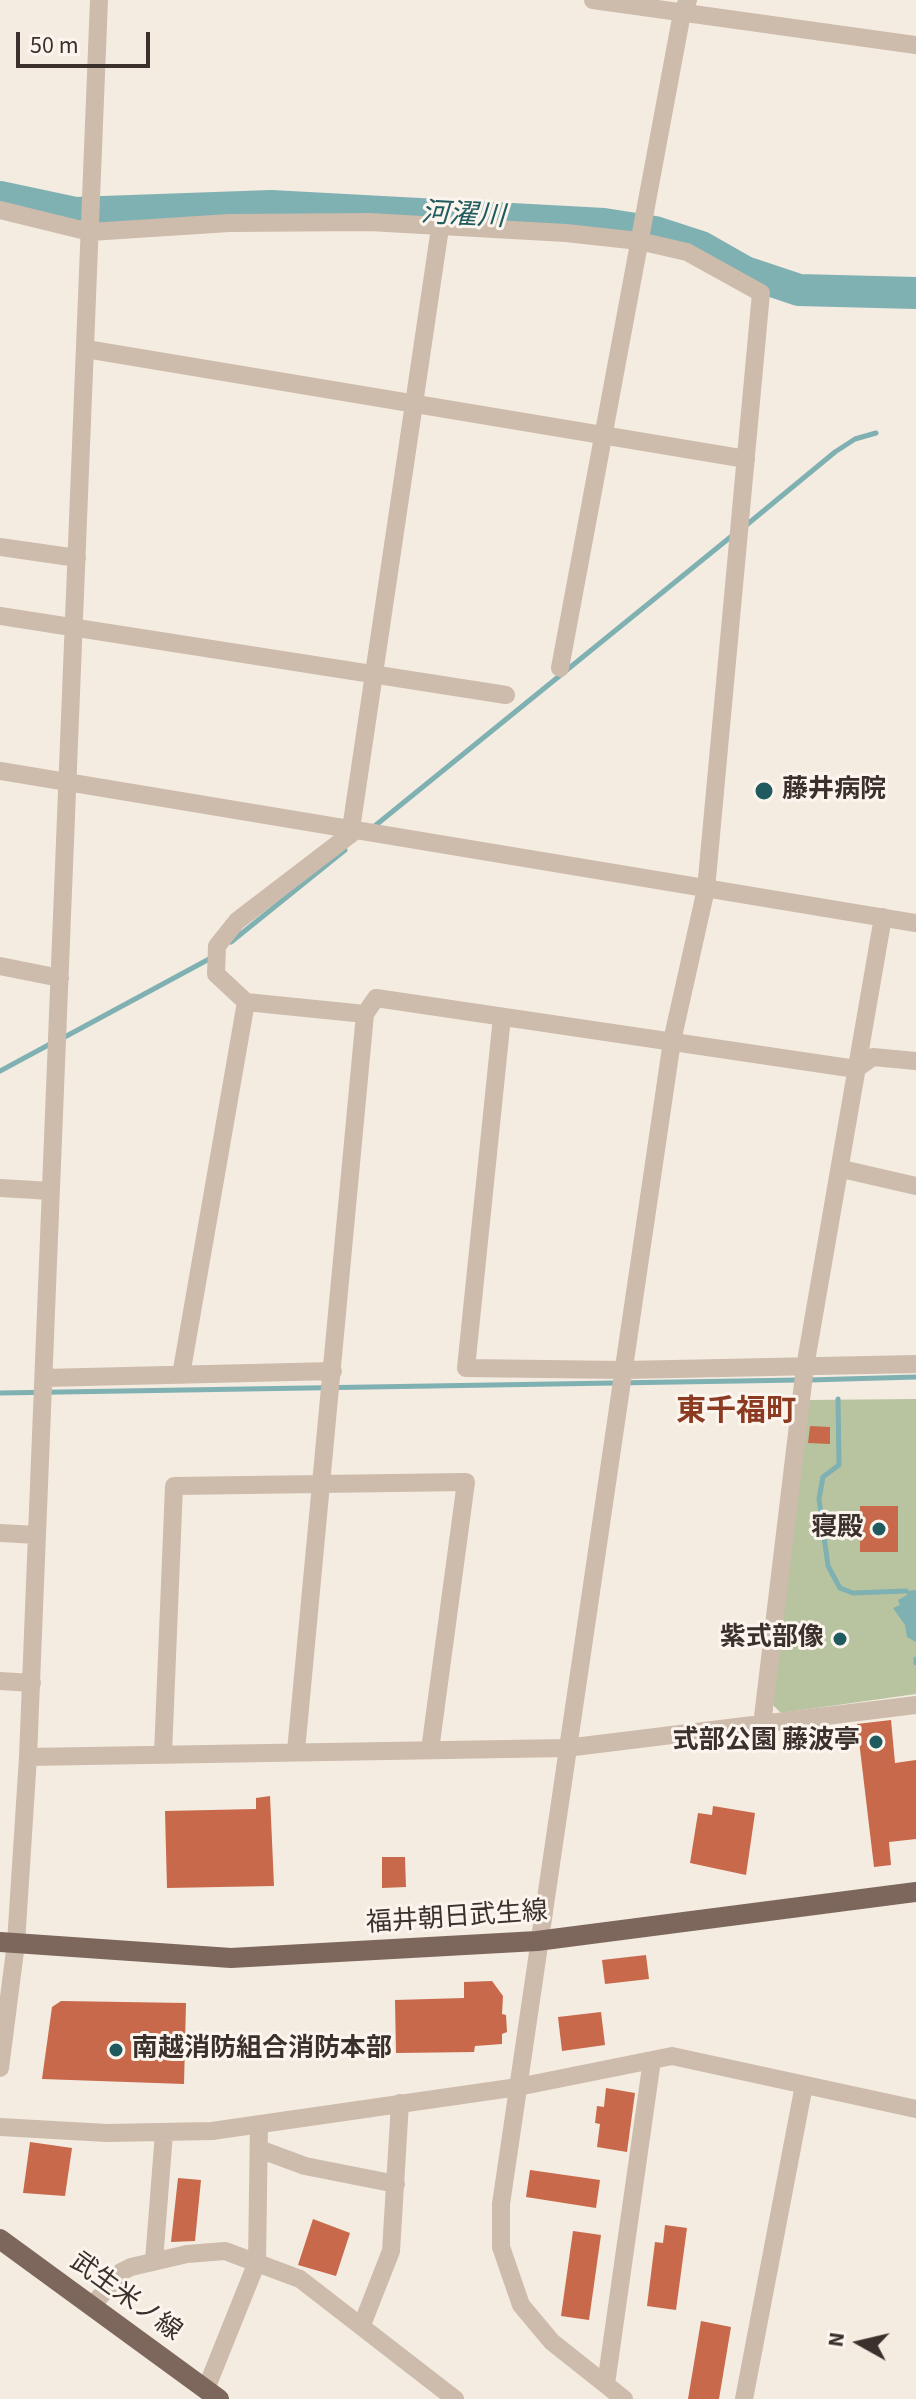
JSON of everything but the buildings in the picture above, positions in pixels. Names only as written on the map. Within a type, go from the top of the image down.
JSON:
[{"type":"main road","name":"福井朝日武生線","points":[[8,1942],[231,1958],[537,1941],[916,1892]]},
{"type":"main road","name":"武生米ノ線","points":[[0,2239],[213,2394]]},
{"type":"street","points":[[0,2068],[8,1942],[28,1757],[32,1683],[99,0]]},
{"type":"street","points":[[593,0],[685,6],[916,45]]},
{"type":"street","points":[[560,668],[685,6]]},
{"type":"street","points":[[0,210],[90,232],[270,222],[369,222],[566,233],[639,241],[687,252],[761,293],[706,889],[672,1041],[537,1941],[501,2204],[501,2247],[509,2279],[521,2305],[552,2342],[624,2399]]},
{"type":"street","points":[[365,1014],[246,1002],[216,974],[217,946],[237,921],[353,829],[372,675],[440,228]]},
{"type":"street","points":[[86,349],[746,459]]},
{"type":"street","points":[[0,547],[77,558]]},
{"type":"street","points":[[0,616],[506,695]]},
{"type":"street","points":[[0,771],[916,923]]},
{"type":"street","points":[[762,1725],[805,1367],[842,1169],[883,917]]},
{"type":"street","points":[[0,966],[60,978]]},
{"type":"street","points":[[296,1751],[365,1014],[376,998],[856,1069],[873,1057],[916,1061]]},
{"type":"street","points":[[181,1375],[246,1002]]},
{"type":"street","points":[[502,1017],[466,1368],[624,1370],[916,1364]]},
{"type":"street","points":[[842,1169],[916,1186]]},
{"type":"street","points":[[0,1188],[51,1191]]},
{"type":"street","points":[[44,1378],[333,1371]]},
{"type":"street","points":[[163,1754],[174,1486],[466,1482],[430,1750]]},
{"type":"street","points":[[0,1533],[37,1535]]},
{"type":"street","points":[[0,1681],[32,1683]]},
{"type":"street","points":[[28,1757],[566,1748],[916,1705]]},
{"type":"street","points":[[0,2127],[164,2133],[212,2131],[518,2087],[672,2056],[916,2109]]},
{"type":"street","points":[[606,2384],[652,2060]]},
{"type":"street","points":[[744,2399],[804,2085]]},
{"type":"street","points":[[362,2325],[391,2251],[400,2103]]},
{"type":"street","points":[[213,2394],[257,2262],[259,2124]]},
{"type":"street","points":[[154,2261],[164,2133]]},
{"type":"street","points":[[259,2149],[305,2166],[396,2184]]},
{"type":"street","points":[[92,2306],[121,2272],[206,2250],[225,2251],[300,2279],[455,2399]]},
{"type":"green space","points":[[916,1399],[916,1694],[781,1713],[773,1705],[808,1400]]},
{"type":"water","points":[[916,1590],[916,1642],[907,1637],[905,1625],[893,1608],[900,1605],[898,1600],[907,1595],[906,1591]]},
{"type":"waterway","name":"河濯川","points":[[0,197],[75,213],[271,206],[604,224],[655,232],[701,247],[745,272],[799,290],[916,293]]},
{"type":"waterway","points":[[744,527],[835,452],[855,439],[876,433]]},
{"type":"waterway","points":[[371,829],[733,535]]},
{"type":"waterway","points":[[231,942],[345,850]]},
{"type":"waterway","points":[[61,1039],[211,958]]},
{"type":"waterway","points":[[0,1071],[52,1043]]},
{"type":"waterway","points":[[809,1380],[916,1377]]},
{"type":"waterway","points":[[0,1393],[799,1380]]},
{"type":"waterway","points":[[838,1399],[839,1465],[823,1477],[819,1499],[828,1566],[840,1588],[853,1593],[906,1591]]},
{"type":"place","name":"藤井病院","points":[[764,791]]},
{"type":"place","name":"寝殿","points":[[879,1529]]},
{"type":"place","name":"紫式部像","points":[[840,1639]]},
{"type":"place","name":"式部公園 藤波亭","points":[[876,1742]]},
{"type":"place","name":"南越消防組合消防本部","points":[[116,2050]]},
{"type":"district","name":"東千福町","points":[[736,1413]]}]
